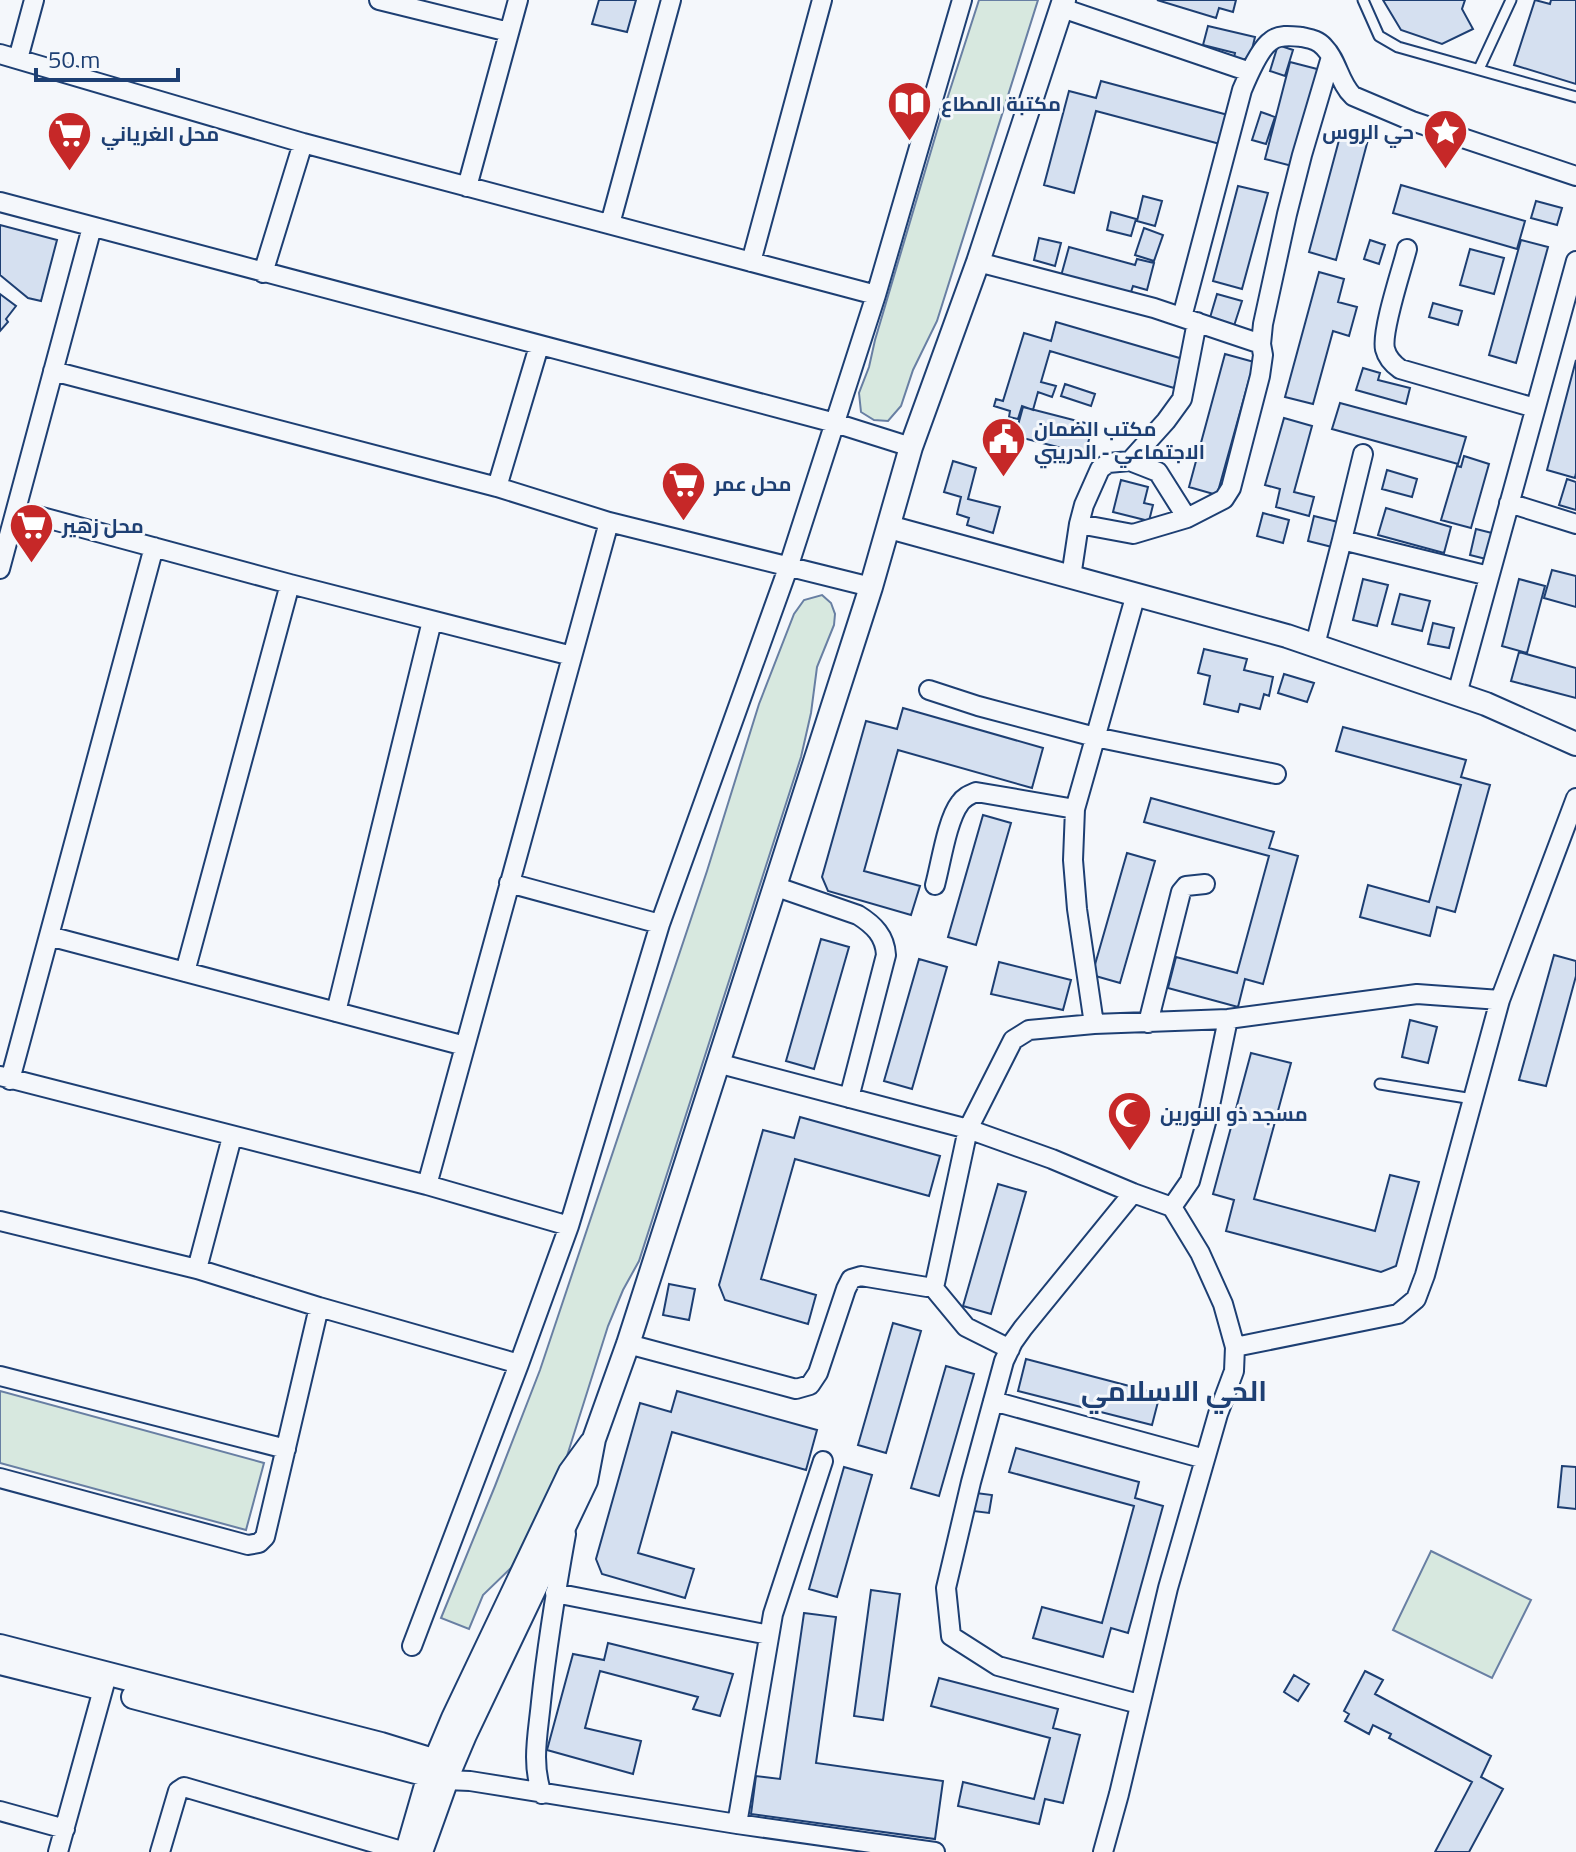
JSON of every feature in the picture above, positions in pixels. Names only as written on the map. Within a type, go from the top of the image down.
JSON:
[{"type":"street","points":[[34,0],[9,56],[303,143],[876,295]]},
{"type":"street","points":[[379,0],[509,32]]},
{"type":"street","points":[[467,187],[518,0]]},
{"type":"street","points":[[610,224],[671,0]]},
{"type":"street","points":[[751,262],[822,0]]},
{"type":"street","points":[[412,1646],[569,1226],[660,924],[788,568],[835,423],[876,295],[962,0]]},
{"type":"street","points":[[160,1852],[178,1791],[184,1787],[406,1852],[441,1771],[511,1637],[586,1481],[594,1439],[628,1344],[871,587],[911,447],[978,262],[1063,4],[1250,72]]},
{"type":"street","points":[[1130,461],[1182,399],[1189,320],[1242,90],[1270,41],[1282,36],[1314,39],[1331,57],[1345,89],[1353,96],[1412,121],[1576,176]]},
{"type":"street","points":[[1079,524],[1133,534],[1187,518],[1224,499],[1231,488],[1260,376],[1263,324],[1287,214],[1331,57]]},
{"type":"street","points":[[263,273],[303,143]]},
{"type":"street","points":[[0,202],[835,423],[911,447]]},
{"type":"street","points":[[0,569],[92,227]]},
{"type":"street","points":[[1407,249],[1386,332],[1385,349],[1392,363],[1400,369],[1535,408]]},
{"type":"street","points":[[1457,694],[1576,261]]},
{"type":"street","points":[[978,262],[1154,308],[1261,344]]},
{"type":"street","points":[[497,487],[539,346]]},
{"type":"street","points":[[53,371],[497,487],[609,522],[871,587]]},
{"type":"street","points":[[1315,645],[1363,454]]},
{"type":"street","points":[[1071,577],[1084,505],[1100,469],[1108,463],[1130,461],[1158,472],[1187,518]]},
{"type":"street","points":[[1509,503],[1576,524]]},
{"type":"street","points":[[16,510],[572,656]]},
{"type":"street","points":[[427,1185],[609,522]]},
{"type":"street","points":[[889,527],[1315,645],[1486,704],[1576,744]]},
{"type":"street","points":[[1342,540],[1489,576]]},
{"type":"street","points":[[154,547],[49,936],[5,1078],[427,1185],[569,1226]]},
{"type":"street","points":[[185,972],[290,584]]},
{"type":"street","points":[[1094,1024],[1077,909],[1073,860],[1075,809],[1136,594]]},
{"type":"street","points":[[336,1012],[432,621]]},
{"type":"street","points":[[929,690],[1095,737],[1276,774]]},
{"type":"street","points":[[935,885],[952,819],[967,796],[976,792],[1075,809]]},
{"type":"street","points":[[1235,1347],[1398,1314],[1416,1299],[1500,1000],[1576,798]]},
{"type":"street","points":[[509,883],[660,924]]},
{"type":"street","points":[[1148,1023],[1181,892],[1186,886],[1205,884]]},
{"type":"street","points":[[774,886],[858,915],[871,923],[885,942],[886,955],[849,1098]]},
{"type":"street","points":[[49,936],[465,1046]]},
{"type":"street","points":[[628,1344],[796,1389],[810,1385],[818,1373],[851,1279],[861,1276],[927,1287],[932,1286],[937,1278],[968,1129],[1013,1040],[1029,1030],[1094,1024],[1228,1019],[1417,994],[1500,1000]]},
{"type":"street","points":[[1172,1207],[1190,1181],[1208,1115],[1228,1019]]},
{"type":"street","points":[[717,1063],[968,1129],[1052,1159],[1172,1207],[1200,1253],[1223,1304],[1235,1347],[1234,1371],[1218,1414],[1168,1588],[1103,1852]]},
{"type":"street","points":[[197,1269],[232,1137]]},
{"type":"street","points":[[1133,1193],[1023,1328],[1004,1361],[946,1588],[951,1636],[998,1666],[1139,1704]]},
{"type":"street","points":[[0,1221],[197,1269],[519,1364]]},
{"type":"street","points":[[932,1286],[966,1327],[1010,1349]]},
{"type":"street","points":[[0,1478],[248,1545],[259,1543],[265,1537],[319,1307]]},
{"type":"street","points":[[0,1376],[286,1449]]},
{"type":"street","points":[[993,1401],[1205,1459]]},
{"type":"street","points":[[421,1852],[453,1718],[570,1472],[594,1439]]},
{"type":"street","points":[[737,1824],[773,1614],[823,1461]]},
{"type":"street","points":[[542,1794],[535,1760],[555,1593],[569,1520]]},
{"type":"street","points":[[555,1593],[769,1635]]},
{"type":"street","points":[[0,1646],[106,1682]]},
{"type":"street","points":[[0,1663],[106,1682],[366,1740],[470,1781],[935,1852]]},
{"type":"street","points":[[58,1852],[106,1682]]},
{"type":"street","points":[[0,1811],[65,1829]]},
{"type":"lane","points":[[1363,0],[1379,36],[1389,43],[1576,97]]},
{"type":"lane","points":[[1479,69],[1511,0]]},
{"type":"lane","points":[[1380,1084],[1473,1099]]},
{"type":"shaded area","points":[[979,0],[1038,0],[937,321],[913,370],[901,406],[888,421],[874,420],[861,412],[859,393]]},
{"type":"shaded area","points":[[822,595],[831,603],[835,614],[834,625],[817,667],[801,757],[639,1261],[608,1326],[567,1456],[512,1567],[483,1595],[469,1629],[441,1618],[540,1370],[707,871],[759,704],[794,614],[804,600]]},
{"type":"shaded area","points":[[0,1391],[264,1463],[246,1530],[0,1463]]},
{"type":"shaded area","points":[[1431,1551],[1531,1600],[1492,1678],[1393,1630]]},
{"type":"building","points":[[599,0],[636,0],[627,32],[592,24]]},
{"type":"building","points":[[1157,0],[1236,0],[1233,12],[1219,8],[1216,18]]},
{"type":"building","points":[[1383,0],[1465,0],[1462,9],[1473,29],[1442,44],[1401,30]]},
{"type":"building","points":[[1535,0],[1550,4],[1551,0],[1576,0],[1576,84],[1514,65]]},
{"type":"building","points":[[1208,26],[1255,37],[1248,66],[1233,62],[1235,53],[1203,45]]},
{"type":"building","points":[[1278,45],[1293,50],[1285,76],[1270,71]]},
{"type":"building","points":[[1290,62],[1321,70],[1296,167],[1265,159]]},
{"type":"building","points":[[1101,81],[1228,115],[1220,144],[1096,111],[1074,193],[1044,185],[1069,91],[1096,98]]},
{"type":"building","points":[[1261,112],[1275,117],[1266,144],[1252,140]]},
{"type":"building","points":[[1342,129],[1369,136],[1336,260],[1309,252]]},
{"type":"building","points":[[1401,185],[1525,221],[1517,249],[1393,213]]},
{"type":"building","points":[[1238,186],[1268,193],[1242,289],[1213,281]]},
{"type":"building","points":[[1143,196],[1162,201],[1155,226],[1137,221]]},
{"type":"building","points":[[1536,201],[1562,208],[1557,225],[1531,218]]},
{"type":"building","points":[[1111,212],[1136,219],[1131,236],[1107,230]]},
{"type":"building","points":[[0,225],[57,240],[41,301],[28,298],[0,275]]},
{"type":"building","points":[[1144,228],[1163,235],[1154,261],[1135,255]]},
{"type":"building","points":[[1039,238],[1061,243],[1055,266],[1034,260]]},
{"type":"building","points":[[1370,240],[1385,245],[1379,264],[1364,259]]},
{"type":"building","points":[[1521,240],[1548,247],[1516,363],[1489,355]]},
{"type":"building","points":[[1069,247],[1135,265],[1137,259],[1154,263],[1147,290],[1133,286],[1130,295],[1061,276]]},
{"type":"building","points":[[1470,249],[1504,258],[1494,294],[1460,285]]},
{"type":"building","points":[[1319,272],[1344,279],[1338,302],[1357,307],[1349,336],[1333,331],[1313,404],[1285,397]]},
{"type":"building","points":[[0,294],[16,306],[0,331]]},
{"type":"building","points":[[1217,294],[1242,301],[1233,329],[1209,321]]},
{"type":"building","points":[[1433,303],[1462,311],[1458,325],[1429,317]]},
{"type":"building","points":[[1056,322],[1183,359],[1174,388],[1050,351],[1041,382],[1056,386],[1052,397],[1038,392],[1033,410],[1022,406],[1018,419],[1009,417],[1010,411],[994,406],[996,399],[1003,401],[1024,333],[1051,341]]},
{"type":"building","points":[[1225,354],[1254,362],[1217,495],[1189,487]]},
{"type":"building","points":[[1576,360],[1576,473],[1575,478],[1547,470]]},
{"type":"building","points":[[1363,368],[1380,373],[1378,380],[1410,388],[1406,404],[1356,390]]},
{"type":"building","points":[[1065,384],[1095,394],[1091,406],[1061,396]]},
{"type":"building","points":[[1340,403],[1466,437],[1458,464],[1332,429]]},
{"type":"building","points":[[1023,407],[1093,425],[1085,454],[1015,436]]},
{"type":"building","points":[[1284,418],[1312,426],[1294,492],[1314,497],[1309,516],[1276,507],[1280,489],[1265,485]]},
{"type":"building","points":[[1464,456],[1489,464],[1471,528],[1441,520],[1457,466],[1461,467]]},
{"type":"building","points":[[953,461],[976,468],[968,499],[1000,507],[993,533],[967,525],[969,518],[957,514],[961,497],[944,492]]},
{"type":"building","points":[[1387,470],[1417,479],[1412,497],[1382,489]]},
{"type":"building","points":[[1567,479],[1576,482],[1576,510],[1559,505]]},
{"type":"building","points":[[1121,480],[1148,487],[1144,503],[1153,505],[1149,521],[1113,512]]},
{"type":"building","points":[[1386,508],[1451,527],[1444,553],[1378,535]]},
{"type":"building","points":[[1263,513],[1289,520],[1283,543],[1257,536]]},
{"type":"building","points":[[1314,516],[1338,522],[1332,547],[1308,541]]},
{"type":"building","points":[[1476,529],[1492,533],[1486,559],[1470,555]]},
{"type":"building","points":[[1552,570],[1576,576],[1576,607],[1544,598]]},
{"type":"building","points":[[1363,579],[1388,585],[1377,626],[1353,620]]},
{"type":"building","points":[[1519,579],[1545,586],[1527,653],[1502,646]]},
{"type":"building","points":[[1400,594],[1430,601],[1422,631],[1392,624]]},
{"type":"building","points":[[1433,623],[1454,628],[1449,648],[1428,644]]},
{"type":"building","points":[[1204,649],[1247,659],[1244,670],[1273,677],[1269,696],[1264,694],[1260,709],[1240,704],[1238,712],[1204,704],[1210,676],[1198,673]]},
{"type":"building","points":[[1519,652],[1576,668],[1576,698],[1511,681]]},
{"type":"building","points":[[1284,674],[1314,683],[1307,702],[1278,693]]},
{"type":"building","points":[[903,708],[1043,748],[1032,788],[898,750],[864,871],[920,886],[911,915],[828,891],[822,877],[866,721],[897,729]]},
{"type":"building","points":[[1343,727],[1466,760],[1461,777],[1490,785],[1455,912],[1437,907],[1430,936],[1360,917],[1368,885],[1429,902],[1461,785],[1336,751]]},
{"type":"building","points":[[1151,798],[1274,832],[1269,848],[1298,856],[1263,984],[1245,979],[1238,1007],[1168,988],[1176,957],[1237,973],[1269,856],[1144,822]]},
{"type":"building","points":[[983,815],[1011,823],[976,945],[948,937]]},
{"type":"building","points":[[1127,853],[1155,861],[1120,983],[1092,975]]},
{"type":"building","points":[[821,939],[849,947],[814,1069],[786,1061]]},
{"type":"building","points":[[1554,955],[1576,961],[1576,976],[1546,1086],[1519,1080]]},
{"type":"building","points":[[919,959],[947,967],[912,1089],[884,1081]]},
{"type":"building","points":[[999,962],[1071,980],[1063,1010],[991,994]]},
{"type":"building","points":[[1410,1020],[1437,1027],[1428,1063],[1402,1057]]},
{"type":"building","points":[[1251,1053],[1291,1063],[1254,1199],[1375,1231],[1390,1175],[1419,1182],[1396,1266],[1381,1272],[1226,1231],[1234,1200],[1213,1194]]},
{"type":"building","points":[[800,1117],[940,1156],[929,1196],[795,1159],[761,1279],[816,1295],[808,1324],[725,1300],[719,1285],[763,1130],[794,1138]]},
{"type":"building","points":[[998,1184],[1026,1192],[991,1314],[963,1306]]},
{"type":"building","points":[[669,1284],[695,1289],[689,1320],[663,1315]]},
{"type":"building","points":[[893,1323],[921,1331],[886,1453],[858,1445]]},
{"type":"building","points":[[1026,1359],[1160,1394],[1152,1425],[1018,1391]]},
{"type":"building","points":[[946,1366],[974,1374],[939,1496],[911,1488]]},
{"type":"building","points":[[677,1391],[817,1430],[806,1470],[672,1432],[638,1553],[694,1569],[685,1598],[602,1574],[596,1559],[640,1403],[671,1412]]},
{"type":"building","points":[[1016,1448],[1139,1482],[1135,1498],[1163,1506],[1128,1633],[1111,1628],[1103,1657],[1033,1638],[1042,1607],[1102,1623],[1134,1506],[1009,1472]]},
{"type":"building","points":[[1562,1466],[1576,1467],[1576,1509],[1558,1507]]},
{"type":"building","points":[[844,1467],[872,1475],[837,1597],[809,1589]]},
{"type":"building","points":[[976,1493],[992,1495],[989,1513],[973,1511]]},
{"type":"building","points":[[871,1590],[900,1594],[883,1720],[854,1716]]},
{"type":"building","points":[[804,1613],[836,1617],[816,1763],[943,1781],[935,1839],[751,1814],[756,1776],[780,1779]]},
{"type":"building","points":[[608,1643],[733,1674],[720,1716],[693,1709],[698,1697],[600,1671],[585,1728],[641,1741],[633,1774],[547,1750],[573,1654],[604,1660]]},
{"type":"building","points":[[1365,1671],[1383,1680],[1375,1694],[1491,1756],[1481,1777],[1503,1789],[1469,1852],[1435,1852],[1472,1782],[1389,1738],[1391,1734],[1373,1725],[1369,1734],[1345,1721],[1349,1714],[1344,1711]]},
{"type":"building","points":[[1294,1675],[1309,1684],[1298,1701],[1284,1692]]},
{"type":"building","points":[[939,1678],[1058,1709],[1053,1728],[1080,1735],[1063,1803],[1045,1799],[1039,1824],[958,1806],[963,1782],[1034,1799],[1050,1738],[931,1706]]},
{"type":"place","name":"مكتبة المطاع","points":[[910,142]]},
{"type":"place","name":"حي الروس","points":[[1445,170]]},
{"type":"place","name":"محل الغرياني","points":[[70,172]]},
{"type":"place","name":"مكتب الضمان الاجتماعي - الدريبي","points":[[1003,479]]},
{"type":"place","name":"محل عمر","points":[[683,522]]},
{"type":"place","name":"محل زهير","points":[[31,564]]},
{"type":"place","name":"مسجد ذو النورين","points":[[1129,1152]]},
{"type":"district","name":"الحي الاسلامي","points":[[1174,1390]]}]
